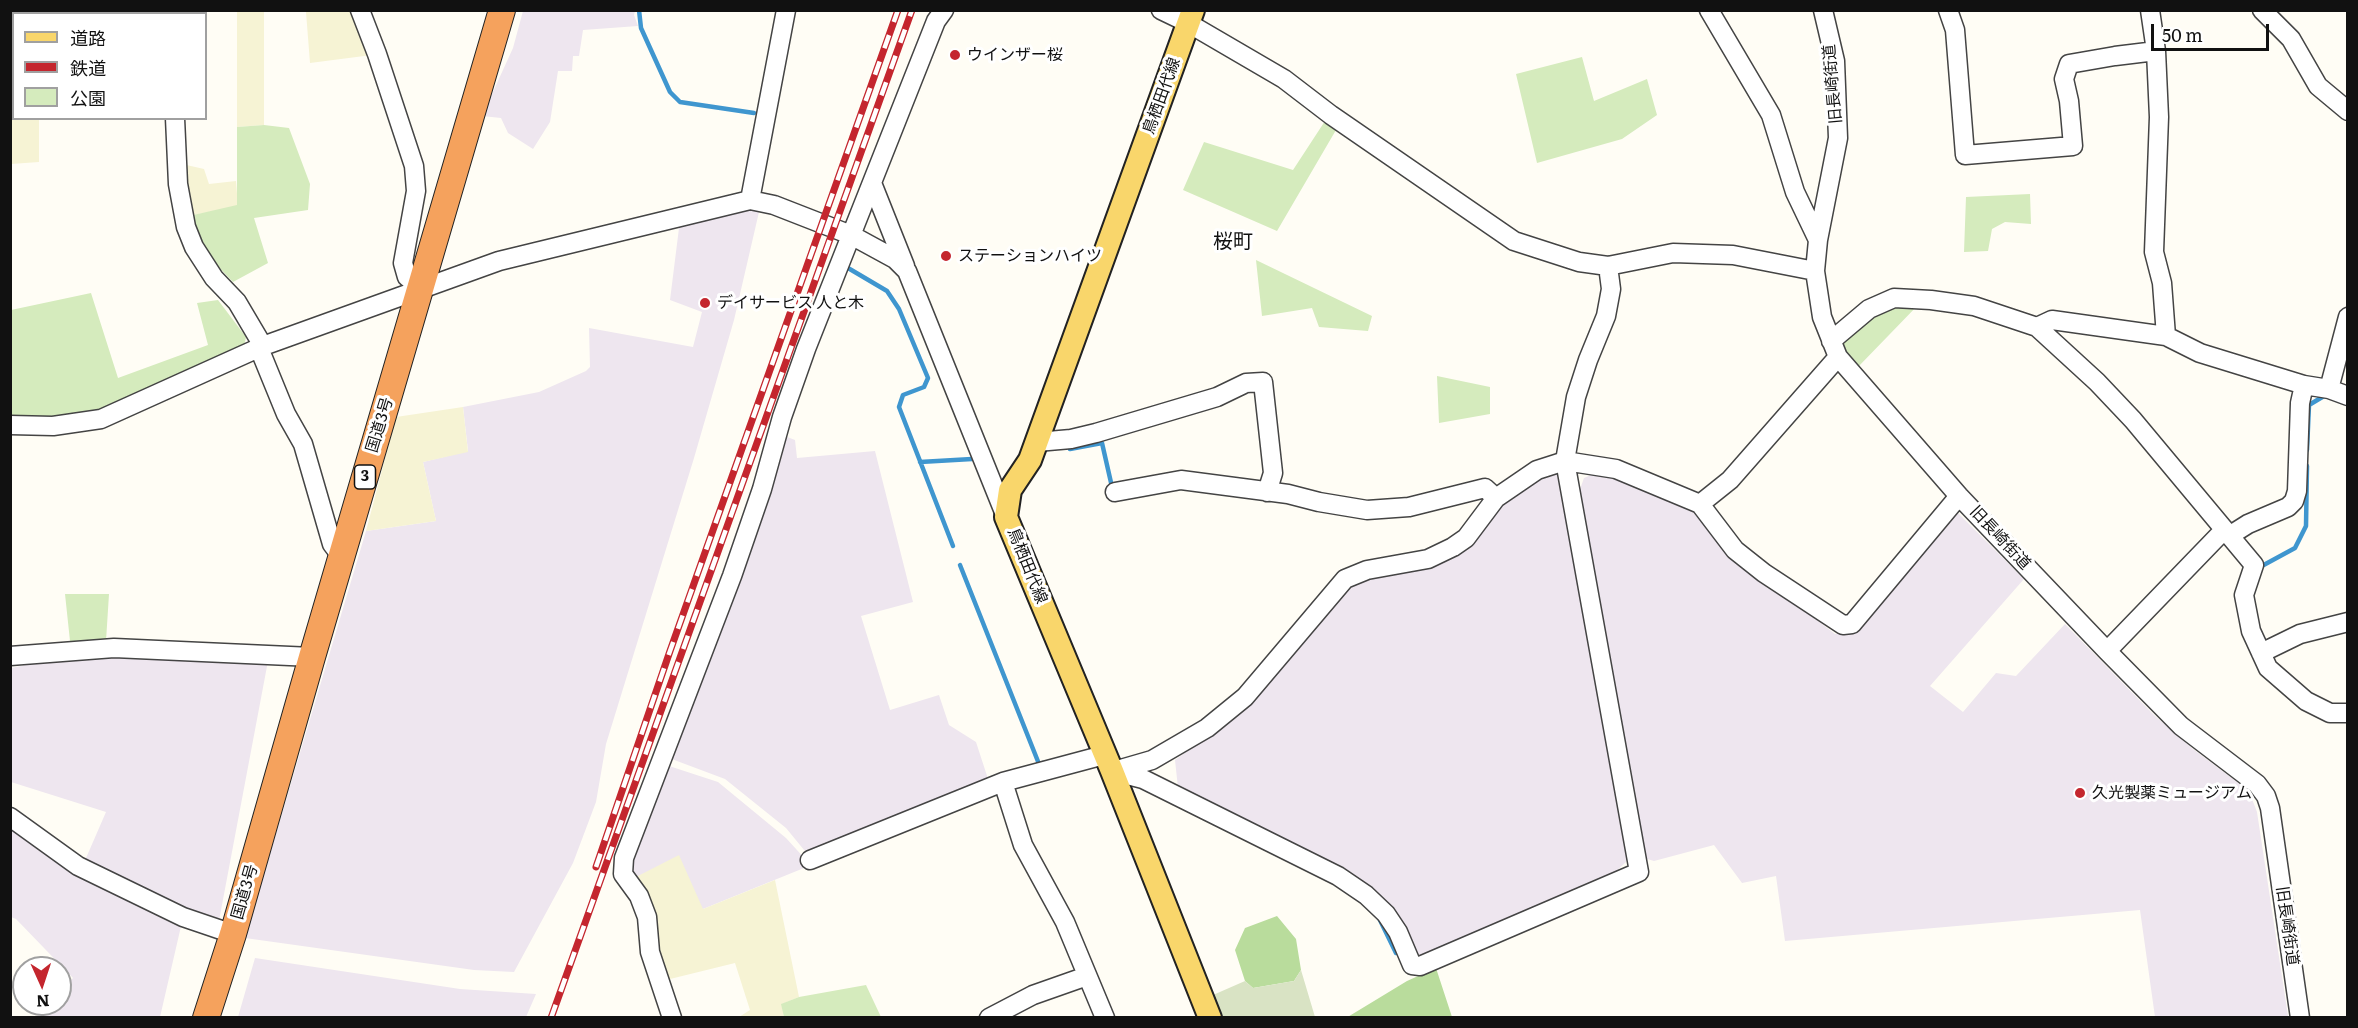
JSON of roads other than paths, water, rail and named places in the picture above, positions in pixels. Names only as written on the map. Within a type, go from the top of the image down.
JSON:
[{"type":"highway","name":"国道3号","points":[[206,1017],[231,939],[502,10]]},
{"type":"highway","name":"国道3号","points":[[213,1017],[231,939]]},
{"type":"main road","name":"鳥栖田代線","points":[[1191,17],[1037,442],[1030,460],[1010,490],[1006,517],[1210,1017]]},
{"type":"street","points":[[360,10],[414,166],[416,191],[403,263],[407,277],[421,288]]},
{"type":"street","points":[[750,200],[786,10]]},
{"type":"street","points":[[672,1017],[650,951],[647,917],[639,896],[623,874],[624,858],[732,576],[806,348],[936,21],[944,10]]},
{"type":"street","points":[[1161,10],[1191,17],[1284,79],[1331,115],[1514,241],[1579,262],[1608,266],[1673,254],[1732,255],[1815,271]]},
{"type":"street","points":[[1709,10],[1771,115],[1795,192],[1818,240]]},
{"type":"street","name":"旧長崎街道","points":[[1823,10],[1835,61],[1838,138],[1818,240],[1815,271],[1817,297],[1835,349],[1959,496],[2107,651],[2181,726],[2258,784],[2270,808],[2300,1017]]},
{"type":"street","points":[[1948,10],[1955,30],[1965,155],[2073,146],[2069,101],[2064,79],[2069,64],[2156,51]]},
{"type":"street","points":[[2150,10],[2156,51],[2159,117],[2154,252],[2162,283],[2166,336]]},
{"type":"street","points":[[2262,10],[2291,39],[2318,86],[2348,111]]},
{"type":"street","points":[[175,120],[178,184],[186,227],[194,247],[214,278],[237,302],[261,347],[286,414],[303,444],[332,544],[341,556]]},
{"type":"street","points":[[872,183],[1006,517]]},
{"type":"street","points":[[10,425],[53,426],[101,419],[261,347],[499,261],[750,200],[774,206],[852,235],[895,259],[907,271]]},
{"type":"street","points":[[1108,763],[1338,876],[1366,895],[1386,915],[1398,932],[1412,965],[1420,966],[1639,872],[1564,461],[1576,398],[1606,316],[1611,290],[1608,266]]},
{"type":"street","points":[[1700,504],[1730,480],[1869,309],[1894,298],[1974,306],[2037,327],[2097,382],[2133,420],[2254,565],[2244,595],[2251,631],[2268,668],[2306,701],[2330,713],[2348,713]]},
{"type":"street","points":[[2329,389],[2348,316]]},
{"type":"street","points":[[2037,327],[2052,320],[2166,336],[2200,353],[2348,396]]},
{"type":"street","points":[[1037,442],[1071,439],[1096,433],[1217,397],[1246,383],[1263,382],[1273,473],[1267,492]]},
{"type":"street","points":[[2107,651],[2227,533],[2288,507],[2294,501],[2297,491],[2300,403],[2304,385]]},
{"type":"street","points":[[810,860],[1003,782],[1108,763],[1152,760],[1207,728],[1245,697],[1345,579],[1367,570],[1428,559],[1454,547],[1467,538],[1496,498],[1537,470],[1564,461],[1616,469],[1700,504],[1735,550],[1764,573],[1843,625],[1852,624],[1959,496]]},
{"type":"street","points":[[1115,492],[1180,480],[1288,494],[1367,510],[1409,507],[1485,488],[1496,498]]},
{"type":"street","points":[[2261,653],[2300,634],[2348,622]]},
{"type":"street","points":[[10,656],[114,648],[312,657]]},
{"type":"street","points":[[1003,782],[1023,844],[1065,922],[1105,1017]]},
{"type":"street","points":[[10,817],[78,866],[231,939]]},
{"type":"street","points":[[989,1017],[1033,995],[1087,976]]},
{"type":"waterway","points":[[639,10],[641,28],[670,92],[680,102],[754,113]]},
{"type":"waterway","points":[[848,268],[887,291],[899,309],[928,378],[924,387],[903,395],[899,407],[953,546]]},
{"type":"waterway","points":[[2307,450],[2309,405],[2324,396]]},
{"type":"waterway","points":[[1070,449],[1102,443],[1112,487]]},
{"type":"waterway","points":[[920,462],[972,459]]},
{"type":"waterway","points":[[2260,567],[2295,548],[2306,526],[2307,466]]},
{"type":"waterway","points":[[960,565],[1039,764],[1043,763]]},
{"type":"waterway","points":[[1379,918],[1396,953]]},
{"type":"railway","points":[[596,867],[670,651],[898,10]]},
{"type":"railway","points":[[551,1018],[912,10]]},
{"type":"place","name":"ウインザー桜","points":[[955,55]]},
{"type":"place","name":"ステーションハイツ","points":[[946,256]]},
{"type":"place","name":"デイサービス 人と木","points":[[705,303]]},
{"type":"place","name":"久光製薬ミュージアム","points":[[2080,793]]},
{"type":"district","name":"桜町","points":[[1233,242]]}]
